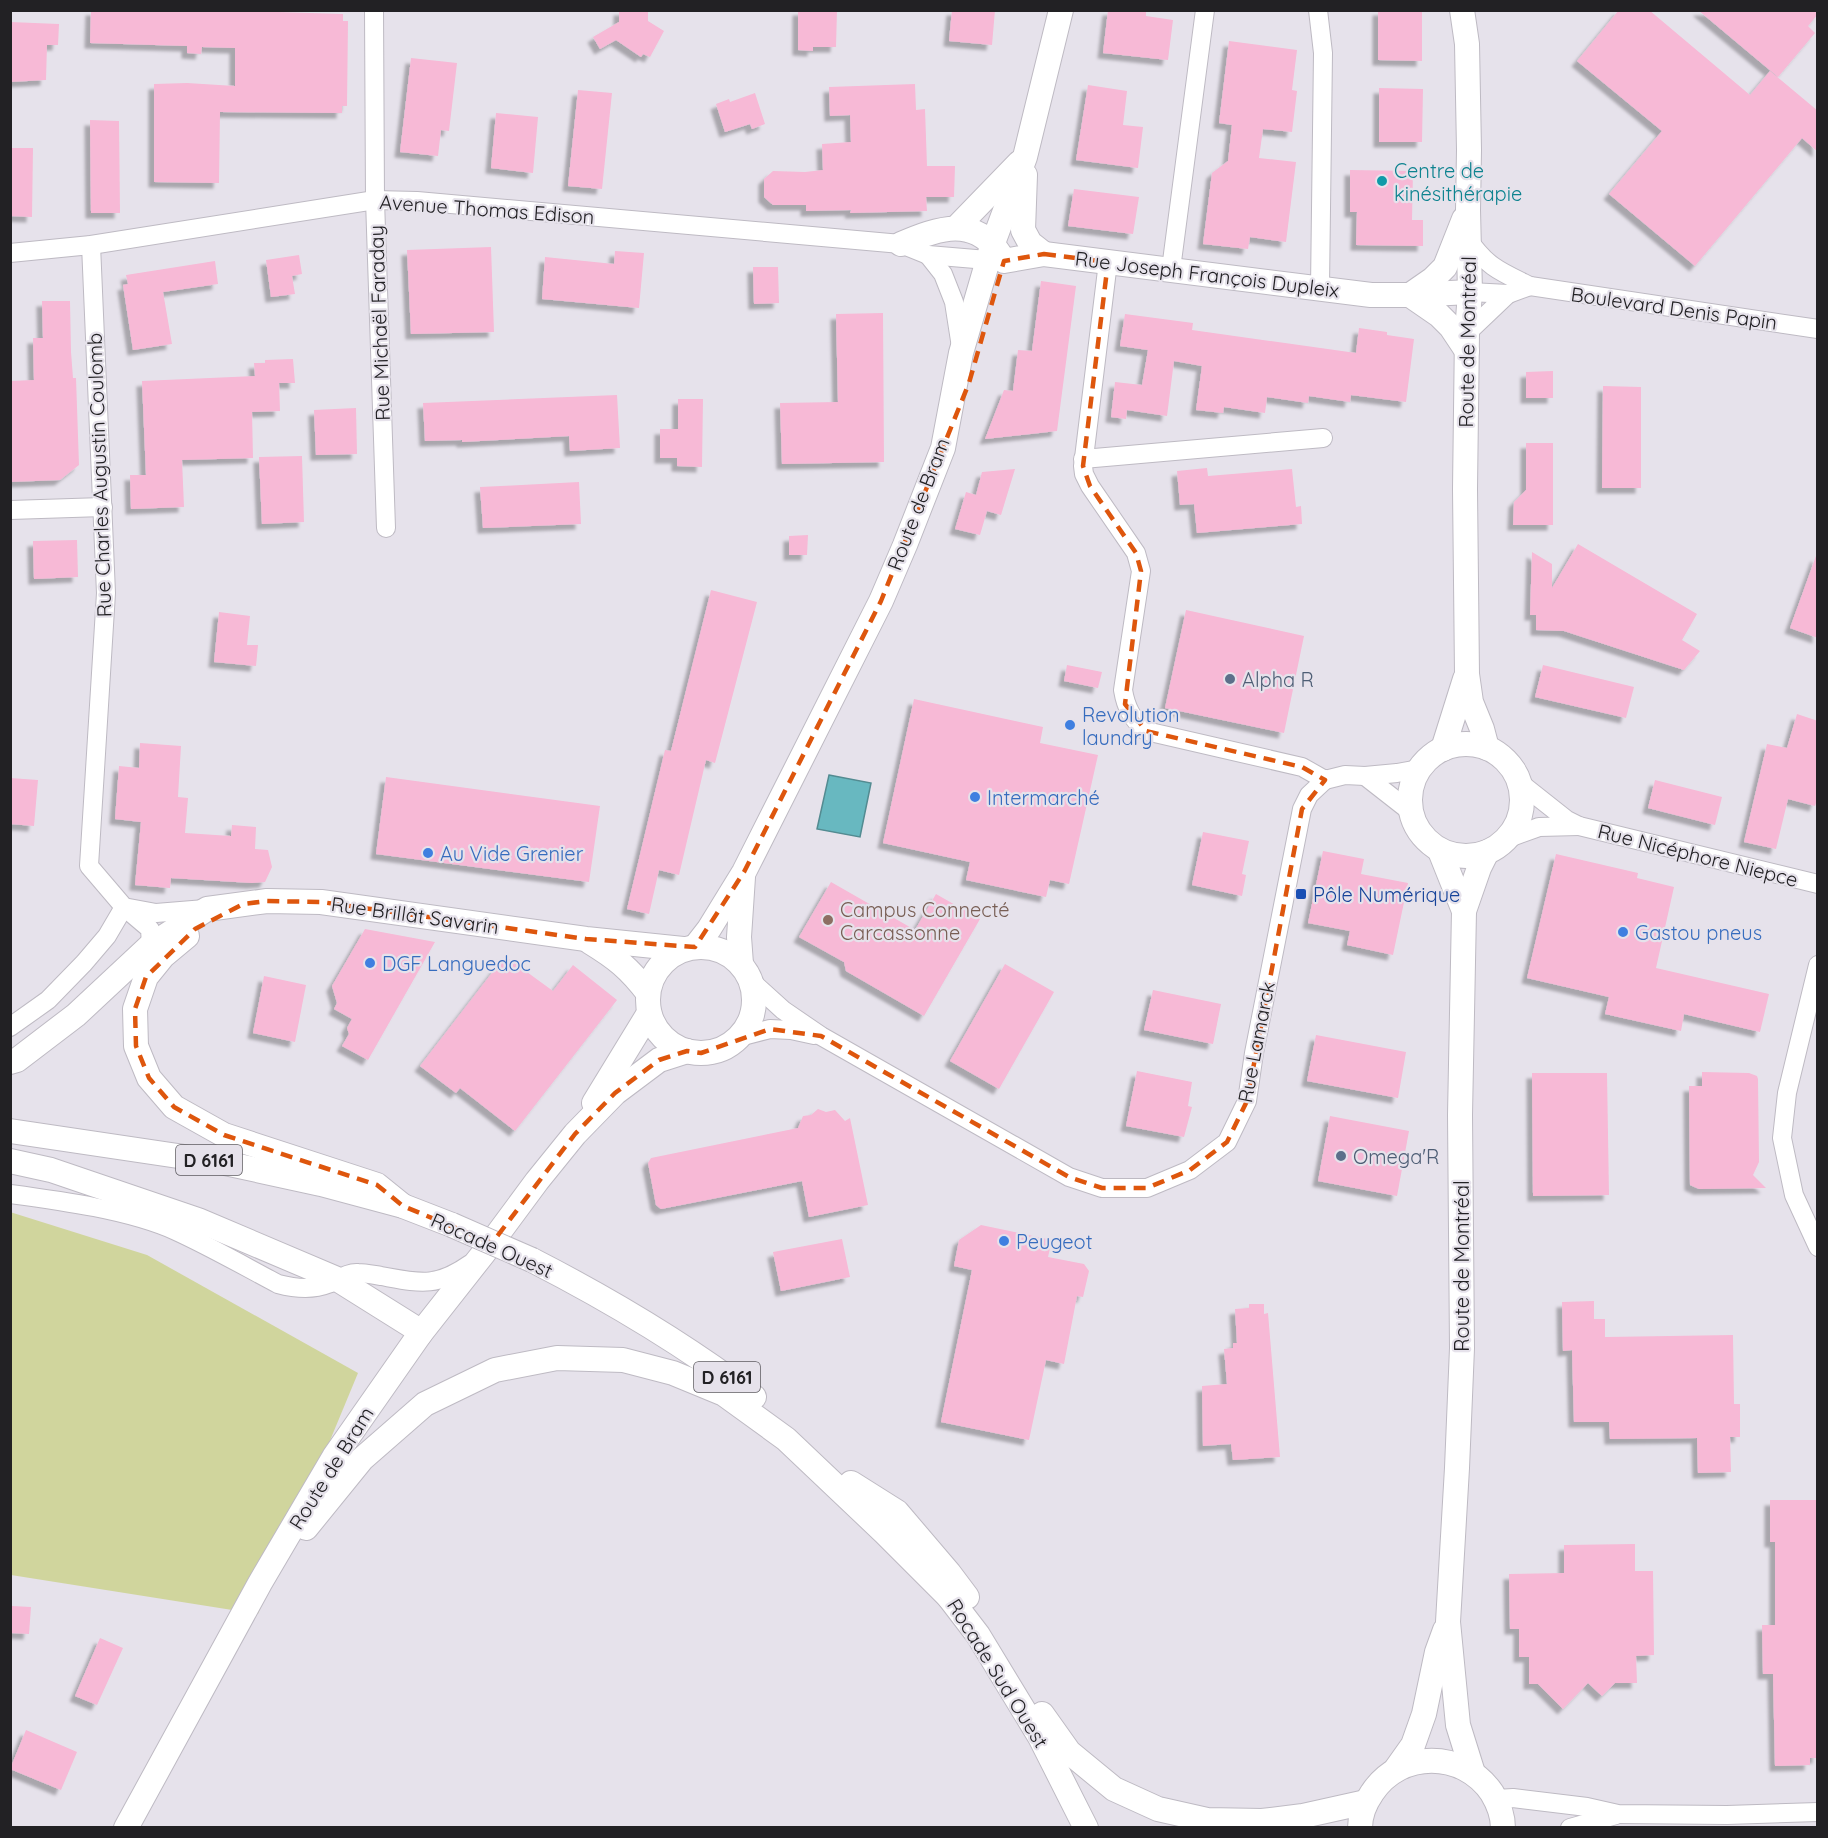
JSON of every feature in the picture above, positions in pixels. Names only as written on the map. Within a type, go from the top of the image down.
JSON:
[{"type":"main road","name":"Route de Bram","points":[[575,1134],[648,1003],[652,979],[659,966],[670,956],[689,948],[709,929],[744,872],[881,601],[943,448],[961,353],[995,255],[1025,157],[1061,10]]},
{"type":"main road","name":"Route de Montréal","points":[[1462,10],[1467,44],[1469,150],[1470,292],[1464,489],[1467,674],[1471,702],[1487,748]]},
{"type":"main road","points":[[957,227],[1025,157]]},
{"type":"main road","points":[[1025,157],[1023,230],[1030,243],[1044,254]]},
{"type":"main road","points":[[1467,342],[1439,315],[1410,295],[1433,279],[1445,267],[1468,210]]},
{"type":"main road","points":[[901,244],[917,237],[957,227],[981,234],[995,255],[969,383],[943,448]]},
{"type":"main road","name":"Rue Joseph François Dupleix","points":[[995,255],[1044,254],[1371,295],[1470,292]]},
{"type":"main road","name":"Route de Montréal","points":[[1443,749],[1467,674]]},
{"type":"main road","points":[[1457,744],[1473,744],[1487,748],[1501,756],[1512,768],[1519,782],[1522,798],[1515,827],[1497,846],[1471,857],[1455,856],[1440,851],[1426,841],[1416,828],[1411,812],[1412,782],[1419,769],[1430,757],[1443,749],[1457,744]]},
{"type":"main road","name":"Route de Montréal","points":[[1473,1773],[1458,1725],[1448,1622],[1462,1348],[1460,1115],[1464,911],[1479,868],[1497,846]]},
{"type":"main road","name":"Route de Montréal","points":[[1440,851],[1464,911]]},
{"type":"main road","name":"Route de Bram","points":[[126,1827],[260,1583],[334,1457],[420,1334],[537,1180],[575,1134],[615,1093],[659,1060],[687,1052],[715,1051],[728,1046],[740,1037],[753,1010],[754,995],[746,972],[739,937],[744,872]]},
{"type":"main road","name":"Rue Brillât Savarin","points":[[207,909],[267,901],[321,902],[585,939],[689,948]]},
{"type":"main road","points":[[243,904],[195,929],[163,956],[146,977],[135,1009],[136,1046],[149,1078],[174,1107],[224,1135],[377,1185],[403,1206]]},
{"type":"main road","points":[[10,1062],[17,1060],[76,1015],[151,945],[207,909]]},
{"type":"main road","name":"Rue Brillât Savarin","points":[[585,939],[615,957],[635,976],[648,1003]]},
{"type":"main road","points":[[689,948],[711,947],[727,954],[746,972]]},
{"type":"main road","points":[[648,1003],[654,1026],[674,1046],[687,1052]]},
{"type":"main road","name":"Rocade Ouest","points":[[10,1131],[225,1163],[321,1184],[403,1206],[532,1260],[597,1294],[687,1348],[802,1433],[895,1529]]},
{"type":"main road","points":[[10,1161],[51,1170],[198,1220],[337,1278],[412,1326],[420,1334]]},
{"type":"main road","points":[[260,1583],[362,1459],[425,1404],[495,1370],[557,1358],[623,1360],[673,1373],[724,1394],[786,1439],[952,1600]]},
{"type":"main road","points":[[851,1483],[897,1512],[949,1573],[993,1631],[1042,1714],[1069,1752],[1114,1789],[1158,1809],[1207,1820],[1262,1821],[1303,1816],[1366,1802]]},
{"type":"main road","name":"Rocade Sud Ouest","points":[[895,1529],[978,1635],[1040,1737],[1086,1827]]},
{"type":"main road","name":"Route de Montréal","points":[[1396,1769],[1413,1745],[1424,1714],[1437,1652],[1448,1622]]},
{"type":"main road","points":[[1360,1827],[1366,1802],[1378,1783],[1396,1769],[1422,1760],[1449,1762],[1473,1773],[1486,1784],[1496,1799],[1503,1827]]},
{"type":"street","name":"Rue Michaël Faraday","points":[[374,10],[375,200],[387,528]]},
{"type":"street","points":[[1171,269],[1205,10]]},
{"type":"street","points":[[1318,10],[1323,53],[1320,287]]},
{"type":"street","name":"Avenue Thomas Edison","points":[[10,253],[91,245],[375,200],[417,201],[901,244],[928,255],[995,255]]},
{"type":"street","name":"Boulevard Denis Papin","points":[[1468,239],[1486,262],[1499,272],[1530,286],[1818,329]]},
{"type":"street","name":"Rue Charles Augustin Coulomb","points":[[91,245],[106,593],[89,866],[124,907],[150,929],[151,945]]},
{"type":"street","points":[[928,255],[943,274],[954,302],[961,353]]},
{"type":"street","points":[[1108,262],[1083,459],[1084,474],[1136,553],[1141,571],[1123,690],[1125,704],[1146,731],[1302,767],[1325,780],[1345,774],[1365,776],[1419,769]]},
{"type":"street","name":"Boulevard Denis Papin","points":[[1470,292],[1508,294],[1530,286]]},
{"type":"street","name":"Boulevard Denis Papin","points":[[1467,342],[1508,294]]},
{"type":"street","points":[[1083,459],[1323,438]]},
{"type":"street","points":[[10,510],[103,507]]},
{"type":"street","points":[[1365,776],[1411,812]]},
{"type":"street","name":"Rue Lamarck","points":[[746,972],[783,1010],[821,1036],[1070,1178],[1102,1188],[1147,1188],[1190,1170],[1227,1142],[1247,1101],[1254,1053],[1302,809],[1309,795],[1325,780]]},
{"type":"street","name":"Rue Nicéphore Niepce","points":[[1519,782],[1567,820],[1579,826],[1818,884]]},
{"type":"street","name":"Rue Nicéphore Niepce","points":[[1497,846],[1539,827],[1579,826]]},
{"type":"street","points":[[10,1027],[48,1000],[84,963],[107,936],[124,907],[156,913],[207,909]]},
{"type":"street","points":[[1818,965],[1787,1093],[1782,1138],[1794,1195],[1818,1247]]},
{"type":"street","name":"Rue Lamarck","points":[[740,1037],[770,1029],[821,1036]]},
{"type":"street","points":[[10,1194],[132,1215],[175,1230],[278,1284],[295,1288],[329,1284],[337,1278],[357,1272],[416,1282],[437,1281],[453,1275],[483,1254]]},
{"type":"street","points":[[1496,1799],[1513,1798],[1587,1807],[1618,1814],[1727,1821],[1818,1812]]},
{"type":"street","points":[[1570,1827],[1618,1814]]},
{"type":"highlighted area","points":[[1044,254],[1108,262],[1083,466],[1090,486],[1136,553],[1141,571],[1125,704],[1146,731],[1302,767],[1325,780],[1302,809],[1247,1101],[1227,1142],[1190,1170],[1147,1188],[1102,1188],[1069,1177],[821,1036],[770,1029],[701,1053],[687,1051],[659,1060],[615,1093],[575,1134],[492,1243],[403,1206],[377,1185],[224,1135],[174,1107],[149,1078],[136,1046],[135,1009],[146,977],[195,929],[243,904],[267,901],[321,902],[586,939],[695,947],[744,872],[881,601],[969,383],[1004,261]]},
{"type":"green space","points":[[10,1212],[147,1255],[358,1373],[258,1614],[11,1575]]},
{"type":"water","points":[[829,775],[871,783],[860,837],[817,829]]},
{"type":"building","points":[[91,10],[216,10],[343,14],[343,21],[348,21],[347,106],[342,106],[342,113],[220,112],[219,183],[154,182],[154,84],[187,83],[235,86],[235,48],[202,47],[201,54],[187,53],[187,46],[90,43]]},
{"type":"building","points":[[619,10],[648,10],[648,21],[664,31],[650,57],[643,54],[641,57],[616,40],[600,49],[593,37],[619,22]]},
{"type":"building","points":[[798,10],[837,10],[836,47],[813,47],[813,51],[798,50]]},
{"type":"building","points":[[952,10],[995,10],[992,45],[949,41]]},
{"type":"building","points":[[1108,10],[1146,10],[1146,16],[1173,20],[1168,60],[1103,53]]},
{"type":"building","points":[[1378,10],[1422,10],[1422,61],[1378,60]]},
{"type":"building","points":[[1619,10],[1649,10],[1750,95],[1770,71],[1818,111],[1818,152],[1802,138],[1695,266],[1609,194],[1662,131],[1577,61]]},
{"type":"building","points":[[1698,10],[1818,10],[1818,14],[1808,26],[1815,33],[1778,77]]},
{"type":"building","points":[[10,22],[59,24],[58,45],[47,45],[46,80],[10,82]]},
{"type":"building","points":[[1229,41],[1297,50],[1292,90],[1297,91],[1292,132],[1263,129],[1259,158],[1296,162],[1286,242],[1250,237],[1248,249],[1203,244],[1212,173],[1228,161],[1232,125],[1219,123]]},
{"type":"building","points":[[411,58],[457,63],[449,131],[441,130],[438,156],[400,152]]},
{"type":"building","points":[[915,84],[916,110],[925,109],[927,166],[955,166],[954,197],[926,197],[927,211],[850,213],[851,210],[806,211],[806,205],[773,205],[764,197],[764,179],[773,171],[823,170],[822,144],[851,142],[850,115],[830,116],[829,87]]},
{"type":"building","points":[[1088,85],[1127,91],[1123,125],[1143,127],[1138,168],[1076,160]]},
{"type":"building","points":[[1379,88],[1423,89],[1422,142],[1379,142]]},
{"type":"building","points":[[578,90],[612,93],[602,189],[568,186]]},
{"type":"building","points":[[755,93],[765,124],[752,129],[750,124],[725,132],[716,104],[729,99],[730,102]]},
{"type":"building","points":[[496,113],[538,117],[533,173],[491,168]]},
{"type":"building","points":[[90,120],[119,121],[120,213],[91,213]]},
{"type":"building","points":[[10,148],[33,148],[32,217],[10,216]]},
{"type":"building","points":[[1350,170],[1413,171],[1412,220],[1423,220],[1423,246],[1356,245],[1357,212],[1350,212]]},
{"type":"building","points":[[1074,189],[1139,197],[1133,234],[1068,226]]},
{"type":"building","points":[[491,247],[494,332],[411,334],[407,250]]},
{"type":"building","points":[[615,251],[644,253],[639,308],[542,299],[545,257],[614,264]]},
{"type":"building","points":[[299,255],[302,274],[292,276],[295,294],[271,297],[266,260]]},
{"type":"building","points":[[215,261],[218,284],[163,292],[172,344],[133,350],[123,285],[128,284],[126,275]]},
{"type":"building","points":[[753,267],[778,267],[779,303],[754,304]]},
{"type":"building","points":[[1041,281],[1076,286],[1057,431],[985,439],[1004,390],[1013,391],[1018,350],[1032,351]]},
{"type":"building","points":[[42,301],[70,301],[79,465],[60,480],[10,482],[10,381],[34,380],[33,338],[43,338]]},
{"type":"building","points":[[883,313],[884,462],[782,464],[780,403],[838,402],[836,314]]},
{"type":"building","points":[[1125,314],[1193,323],[1192,330],[1356,353],[1359,328],[1414,339],[1406,402],[1351,395],[1350,402],[1309,396],[1308,403],[1267,397],[1265,413],[1224,407],[1223,413],[1196,410],[1202,366],[1174,361],[1167,416],[1127,410],[1126,419],[1111,417],[1115,382],[1142,385],[1148,350],[1120,346]]},
{"type":"building","points":[[293,359],[295,383],[279,383],[280,411],[252,412],[253,458],[182,460],[184,507],[131,509],[130,475],[146,475],[142,381],[255,376],[254,363],[265,363],[265,360]]},
{"type":"building","points":[[1553,371],[1553,398],[1526,398],[1526,372]]},
{"type":"building","points":[[1603,386],[1641,387],[1641,488],[1602,488]]},
{"type":"building","points":[[617,395],[620,448],[570,451],[569,436],[462,442],[462,440],[425,441],[423,403]]},
{"type":"building","points":[[678,399],[703,399],[702,467],[677,466],[677,458],[660,458],[660,429],[678,429]]},
{"type":"building","points":[[356,408],[357,454],[316,455],[314,410]]},
{"type":"building","points":[[1526,443],[1553,443],[1553,525],[1513,525],[1514,502],[1526,490]]},
{"type":"building","points":[[302,456],[304,522],[262,524],[259,457]]},
{"type":"building","points":[[1207,468],[1208,476],[1292,469],[1296,507],[1301,506],[1302,524],[1197,533],[1194,504],[1180,505],[1177,471]]},
{"type":"building","points":[[1015,469],[1001,515],[987,511],[980,535],[955,529],[966,492],[976,495],[982,472]]},
{"type":"building","points":[[579,482],[581,524],[483,528],[480,487]]},
{"type":"building","points":[[808,535],[807,555],[789,555],[789,536]]},
{"type":"building","points":[[77,540],[78,577],[34,579],[33,541]]},
{"type":"building","points":[[1578,544],[1697,614],[1682,640],[1700,651],[1684,670],[1564,631],[1536,630],[1536,615],[1530,615],[1532,552],[1552,564],[1552,588]]},
{"type":"building","points":[[1816,556],[1818,557],[1818,638],[1790,628]]},
{"type":"building","points":[[711,590],[757,602],[715,763],[706,760],[679,875],[659,870],[649,914],[627,909],[665,750],[671,751]]},
{"type":"building","points":[[1186,610],[1304,636],[1284,733],[1165,708]]},
{"type":"building","points":[[219,612],[250,616],[247,645],[258,645],[256,666],[214,662]]},
{"type":"building","points":[[1067,665],[1102,672],[1098,688],[1064,681]]},
{"type":"building","points":[[1543,665],[1634,687],[1626,718],[1535,697]]},
{"type":"building","points":[[914,699],[1043,727],[1040,743],[1098,755],[1069,884],[1050,880],[1046,897],[966,880],[970,862],[883,843]]},
{"type":"building","points":[[1797,714],[1818,721],[1818,797],[1815,806],[1788,799],[1776,849],[1744,842],[1767,744],[1787,748]]},
{"type":"building","points":[[140,743],[181,746],[178,797],[188,798],[185,833],[231,836],[232,825],[256,827],[255,849],[268,850],[272,867],[265,882],[171,878],[170,888],[135,885],[141,822],[115,819],[119,766],[139,768]]},
{"type":"building","points":[[386,777],[600,806],[589,882],[376,854]]},
{"type":"building","points":[[10,778],[38,780],[34,826],[10,824]]},
{"type":"building","points":[[1655,780],[1722,797],[1715,825],[1648,808]]},
{"type":"building","points":[[1203,832],[1249,841],[1242,874],[1246,875],[1242,896],[1192,885]]},
{"type":"building","points":[[1323,851],[1364,859],[1361,874],[1408,883],[1393,955],[1347,945],[1350,931],[1308,923]]},
{"type":"building","points":[[1556,854],[1638,873],[1637,878],[1674,887],[1656,968],[1769,994],[1760,1032],[1684,1014],[1681,1031],[1605,1014],[1609,997],[1527,978]]},
{"type":"building","points":[[831,882],[915,930],[936,894],[980,919],[924,1016],[846,971],[844,962],[799,937]]},
{"type":"building","points":[[365,929],[435,942],[368,1060],[342,1046],[349,1034],[347,1028],[352,1019],[334,1009],[337,1003],[332,986]]},
{"type":"building","points":[[505,956],[553,991],[573,965],[617,1000],[515,1131],[460,1088],[456,1093],[420,1066]]},
{"type":"building","points":[[1005,964],[1054,992],[999,1089],[950,1061]]},
{"type":"building","points":[[264,976],[306,985],[295,1042],[253,1033]]},
{"type":"building","points":[[1153,990],[1221,1004],[1213,1044],[1144,1030]]},
{"type":"building","points":[[1316,1035],[1406,1052],[1398,1098],[1307,1081]]},
{"type":"building","points":[[1137,1071],[1192,1082],[1188,1106],[1192,1107],[1184,1137],[1126,1126]]},
{"type":"building","points":[[1702,1072],[1749,1073],[1757,1076],[1759,1162],[1753,1175],[1766,1188],[1699,1189],[1690,1185],[1689,1086],[1702,1086]]},
{"type":"building","points":[[1532,1073],[1607,1073],[1609,1195],[1533,1196]]},
{"type":"building","points":[[818,1109],[826,1112],[835,1110],[845,1121],[850,1118],[868,1205],[809,1217],[802,1181],[661,1209],[656,1205],[648,1163],[651,1158],[798,1128],[803,1116],[811,1115]]},
{"type":"building","points":[[1330,1116],[1409,1131],[1397,1196],[1318,1181]]},
{"type":"building","points":[[981,1225],[1052,1240],[1048,1257],[1084,1264],[1089,1271],[1083,1297],[1077,1296],[1064,1364],[1046,1360],[1029,1440],[941,1422],[972,1270],[954,1266],[959,1240]]},
{"type":"building","points":[[842,1239],[850,1277],[781,1291],[773,1252]]},
{"type":"building","points":[[1594,1301],[1594,1319],[1605,1319],[1605,1337],[1733,1335],[1734,1404],[1740,1404],[1740,1437],[1730,1437],[1731,1472],[1698,1473],[1697,1438],[1610,1439],[1609,1422],[1574,1422],[1572,1350],[1563,1351],[1562,1302]]},
{"type":"building","points":[[1249,1304],[1264,1304],[1264,1314],[1268,1313],[1280,1457],[1233,1460],[1231,1444],[1203,1446],[1202,1386],[1227,1384],[1224,1349],[1233,1348],[1233,1343],[1237,1343],[1235,1309],[1249,1308]]},
{"type":"building","points":[[1770,1500],[1818,1500],[1818,1758],[1810,1758],[1810,1765],[1775,1766],[1773,1674],[1763,1674],[1762,1625],[1775,1625],[1775,1542],[1770,1542]]},
{"type":"building","points":[[1635,1544],[1635,1571],[1653,1571],[1654,1655],[1636,1656],[1637,1683],[1615,1683],[1602,1696],[1588,1683],[1563,1709],[1538,1684],[1529,1684],[1529,1657],[1519,1657],[1519,1629],[1510,1629],[1509,1574],[1564,1573],[1564,1545]]},
{"type":"building","points":[[12,1606],[31,1607],[29,1634],[11,1633]]},
{"type":"building","points":[[100,1638],[123,1648],[97,1705],[75,1696]]},
{"type":"building","points":[[26,1730],[77,1752],[61,1790],[10,1769]]},
{"type":"place","name":"Centre de kinésithérapie","points":[[1382,181]]},
{"type":"place","name":"Alpha R","points":[[1230,679]]},
{"type":"place","name":"Revolution laundry","points":[[1070,725]]},
{"type":"place","name":"Intermarché","points":[[975,797]]},
{"type":"place","name":"Au Vide Grenier","points":[[428,853]]},
{"type":"place","name":"Pôle Numérique","points":[[1301,894]]},
{"type":"place","name":"Campus Connecté Carcassonne","points":[[828,920]]},
{"type":"place","name":"Gastou pneus","points":[[1623,932]]},
{"type":"place","name":"DGF Languedoc","points":[[370,963]]},
{"type":"place","name":"Omega'R","points":[[1341,1156]]},
{"type":"place","name":"Peugeot","points":[[1004,1241]]}]
